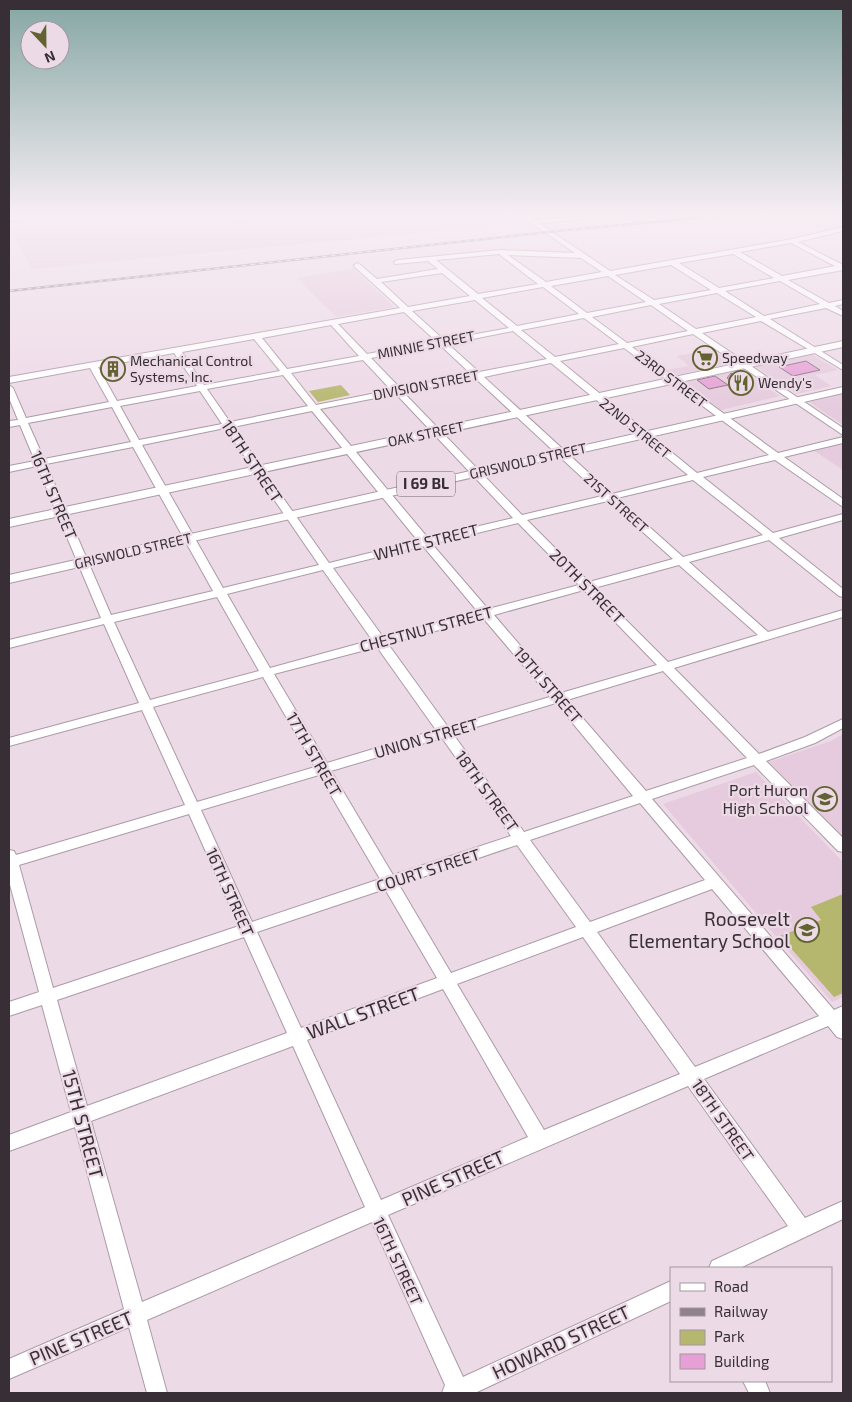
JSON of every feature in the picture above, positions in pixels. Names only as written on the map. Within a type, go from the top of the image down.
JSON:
[{"type":"main road","name":"OAK STREET","points":[[9,523],[843,344]]},
{"type":"main road","name":"GRISWOLD STREET","points":[[9,579],[843,390]]},
{"type":"street","name":"21ST STREET","points":[[376,281],[609,497],[766,636]]},
{"type":"street","name":"22ND STREET","points":[[458,281],[644,435],[843,594]]},
{"type":"street","name":"23RD STREET","points":[[539,281],[672,381],[843,504]]},
{"type":"street","points":[[9,380],[565,281]]},
{"type":"street","points":[[621,281],[843,432]]},
{"type":"street","points":[[703,281],[843,368]]},
{"type":"street","name":"MINNIE STREET","points":[[9,424],[763,281]]},
{"type":"street","points":[[787,281],[843,314]]},
{"type":"street","name":"DIVISION STREET","points":[[9,469],[843,302]]},
{"type":"street","name":"20TH STREET","points":[[333,323],[475,473],[843,847]]},
{"type":"street","name":"19TH STREET","points":[[256,336],[384,494],[716,882],[839,1021]]},
{"type":"street","name":"18TH STREET","points":[[176,350],[325,566],[446,732],[800,1230]]},
{"type":"street","name":"17TH STREET","points":[[93,365],[188,538],[540,1140]]},
{"type":"street","name":"16TH STREET","points":[[9,388],[106,620],[297,1037],[456,1392]]},
{"type":"street","name":"WHITE STREET","points":[[9,644],[843,440]]},
{"type":"street","name":"CHESTNUT STREET","points":[[9,742],[843,517]]},
{"type":"street","name":"UNION STREET","points":[[9,860],[192,808],[843,612]]},
{"type":"street","name":"COURT STREET","points":[[9,1009],[756,759],[810,740],[843,723]]},
{"type":"street","name":"15TH STREET","points":[[9,860],[157,1393]]},
{"type":"street","name":"WALL STREET","points":[[9,1143],[716,882]]},
{"type":"street","name":"PINE STREET","points":[[9,1369],[540,1140],[692,1077],[839,1021]]},
{"type":"street","points":[[721,1267],[843,1210]]},
{"type":"street","name":"HOWARD STREET","points":[[456,1392],[670,1291]]},
{"type":"street","points":[[754,1382],[760,1393]]},
{"type":"shaded area","points":[[300,281],[367,281],[394,307],[336,317]]},
{"type":"shaded area","points":[[711,349],[731,363],[672,376],[665,370],[689,366],[677,356]]},
{"type":"shaded area","points":[[811,354],[838,370],[815,375],[831,386],[797,394],[755,366]]},
{"type":"shaded area","points":[[740,369],[780,396],[721,410],[681,381]]},
{"type":"shaded area","points":[[843,394],[843,425],[809,402]]},
{"type":"shaded area","points":[[843,443],[843,470],[813,450]]},
{"type":"shaded area","name":"Port Huron High School","points":[[843,734],[843,837],[769,762],[831,741]]},
{"type":"shaded area","name":"Roosevelt Elementary School","points":[[756,772],[843,862],[843,997],[832,1002],[663,804]]},
{"type":"green space","points":[[341,385],[350,395],[318,402],[309,391]]},
{"type":"green space","points":[[843,894],[843,993],[834,997],[780,936],[821,920],[811,907]]},
{"type":"building","points":[[806,361],[820,370],[793,376],[779,367]]},
{"type":"building","name":"Wendy's","points":[[731,373],[752,387],[743,389],[727,378]]},
{"type":"building","points":[[715,376],[728,385],[709,389],[697,380]]},
{"type":"railway","points":[[9,291],[97,281]]},
{"type":"place","name":"Speedway","points":[[705,358]]},
{"type":"place","name":"Mechanical Control Systems, Inc.","points":[[113,369]]},
{"type":"place","name":"Wendy's","points":[[741,383]]},
{"type":"place","name":"Port Huron High School","points":[[825,799]]},
{"type":"place","name":"Roosevelt Elementary School","points":[[807,930]]}]
